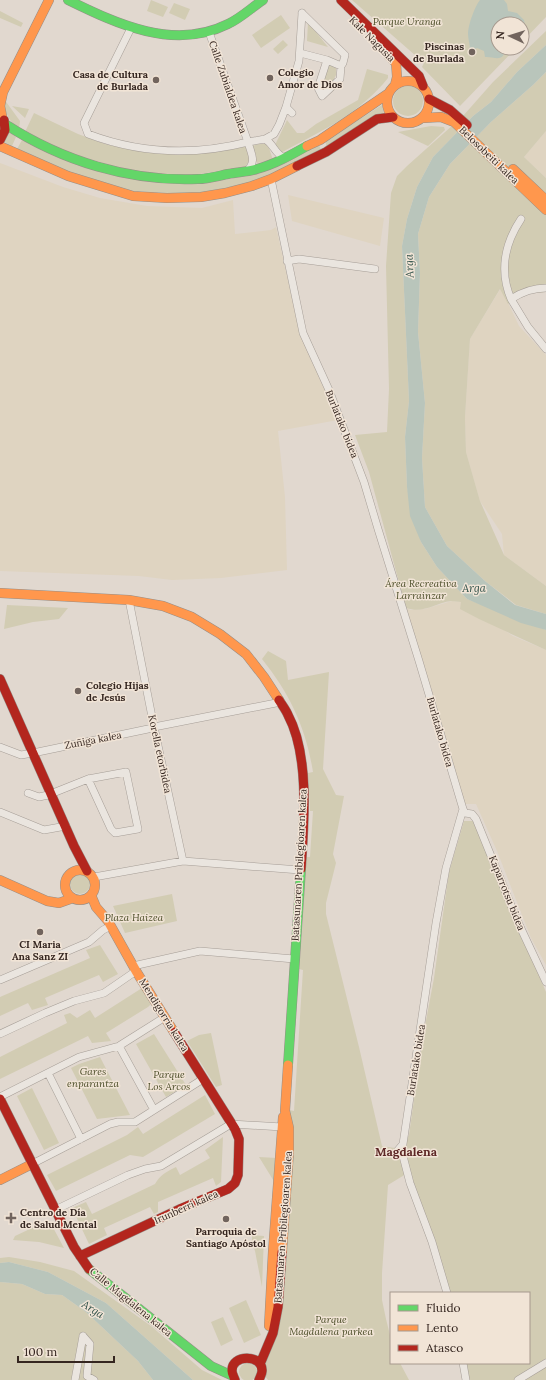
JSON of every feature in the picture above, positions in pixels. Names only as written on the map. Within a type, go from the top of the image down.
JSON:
[{"type":"street","points":[[0,140],[5,130],[0,106],[1,93],[34,32],[48,0]]},
{"type":"street","points":[[68,0],[131,28],[160,35],[180,37],[209,32],[224,27],[263,0]]},
{"type":"street","name":"Kale Nagusia","points":[[332,0],[396,63],[396,84]]},
{"type":"street","name":"Kale Nagusia","points":[[341,0],[418,76],[423,86]]},
{"type":"street","points":[[285,158],[279,156],[271,143],[265,139],[274,134],[286,106],[300,53],[302,13],[345,56],[341,66],[340,79],[322,96],[318,88],[326,60]]},
{"type":"street","points":[[131,28],[84,123],[88,134],[107,142],[136,149],[169,152],[224,148],[248,142]]},
{"type":"street","name":"Calle Zubialdea kalea","points":[[209,32],[248,142],[253,161],[252,166],[247,171]]},
{"type":"street","points":[[300,53],[341,66]]},
{"type":"street","points":[[2,118],[25,137],[75,160],[135,176],[166,179],[199,179],[247,171],[257,169],[285,158],[320,140],[388,93],[396,84],[405,81],[416,82],[423,86],[426,90],[430,99],[428,110],[424,118]]},
{"type":"street","points":[[388,93],[387,106],[393,117],[400,122],[409,124],[424,118],[448,114]]},
{"type":"street","name":"Belosobeiti kalea","points":[[430,99],[448,114],[454,122],[546,200]]},
{"type":"street","points":[[286,106],[292,113]]},
{"type":"street","points":[[0,146],[68,176],[133,196],[167,198],[201,197],[225,193],[271,180],[326,152],[377,119],[393,117]]},
{"type":"street","name":"Calle Zubialdea kalea","points":[[248,142],[265,139]]},
{"type":"street","name":"Belosobeiti kalea","points":[[502,162],[546,210]]},
{"type":"street","name":"Burlatako bidea","points":[[271,180],[303,333],[329,390],[364,482],[417,653],[462,809],[446,868],[436,923],[403,1144],[398,1150],[403,1156],[410,1183],[432,1242],[447,1292]]},
{"type":"street","points":[[521,219],[511,235],[505,256],[505,280],[511,299],[528,327],[546,349]]},
{"type":"street","points":[[287,261],[299,259],[375,270]]},
{"type":"street","points":[[511,299],[521,293],[535,288],[546,288]]},
{"type":"street","name":"Batasunaren Pribilegioaren kalea","points":[[0,593],[129,600],[163,606],[192,617],[220,634],[246,654],[264,677],[289,716],[298,742],[302,766],[304,800],[285,1111],[282,1127],[270,1303],[269,1342]]},
{"type":"street","name":"Korella etorbidea","points":[[129,600],[154,727],[183,861]]},
{"type":"street","points":[[0,679],[74,846],[91,874],[94,890],[82,897],[59,903],[47,901],[41,897],[0,880]]},
{"type":"street","name":"Zuñiga kalea","points":[[0,747],[21,755],[281,702]]},
{"type":"street","points":[[28,793],[39,797],[51,794],[88,779],[126,772],[138,829],[115,833],[110,829],[88,779]]},
{"type":"street","name":"Kaparrotsu bidea","points":[[462,809],[465,812],[472,814],[476,819],[517,920],[546,982]]},
{"type":"street","points":[[0,812],[44,830],[66,826]]},
{"type":"street","points":[[66,891],[67,877],[71,873],[76,858],[74,846]]},
{"type":"street","points":[[71,873],[82,870],[91,874],[183,861],[300,870]]},
{"type":"street","points":[[66,891],[82,897]]},
{"type":"street","points":[[41,897],[51,898],[59,896],[66,891]]},
{"type":"street","name":"Mendigorria kalea","points":[[82,897],[96,907],[111,926],[135,968],[231,1124]]},
{"type":"street","points":[[0,980],[89,942],[103,930],[111,926]]},
{"type":"street","points":[[0,1034],[74,1001],[104,993],[135,968],[200,951],[294,959]]},
{"type":"street","points":[[0,1098],[79,1057],[119,1046],[165,1017]]},
{"type":"street","points":[[119,1046],[154,1110]]},
{"type":"street","points":[[48,1074],[80,1139]]},
{"type":"street","points":[[0,1180],[110,1124],[118,1122],[135,1122],[203,1079]]},
{"type":"street","name":"Calle Magdalena kalea","points":[[0,1098],[55,1210],[87,1267],[210,1366],[234,1378]]},
{"type":"street","name":"Batasunaren Pribilegioaren kalea","points":[[260,1364],[273,1332],[278,1307],[289,1152],[289,1128],[285,1111]]},
{"type":"street","points":[[55,1210],[128,1175],[144,1169],[160,1166],[231,1124],[282,1127]]},
{"type":"street","name":"Irunberri kalea","points":[[80,1256],[235,1184],[238,1175],[239,1140],[231,1124]]},
{"type":"street","points":[[75,1380],[83,1336],[90,1344],[87,1376],[94,1380]]},
{"type":"street","points":[[234,1378],[234,1365],[240,1358],[264,1353]]},
{"type":"street","points":[[250,1357],[256,1359],[260,1364],[262,1368],[262,1379]]},
{"type":"street","points":[[518,1380],[546,1363]]},
{"type":"street","points":[[463,1364],[466,1380]]},
{"type":"street","points":[[210,1366],[223,1367],[234,1365]]},
{"type":"shaded area","points":[[546,131],[546,178],[524,157]]},
{"type":"shaded area","points":[[0,163],[63,187],[100,198],[147,206],[202,208],[233,200],[235,234],[271,230],[276,227],[300,333],[338,420],[278,431],[285,497],[287,570],[221,578],[172,580],[139,576],[0,571]]},
{"type":"shaded area","points":[[288,195],[384,218],[380,246],[292,221]]},
{"type":"shaded area","points":[[501,288],[519,326],[546,355],[546,586],[504,555],[502,534],[480,501],[466,452],[465,417],[470,339]]},
{"type":"shaded area","points":[[452,601],[461,602],[513,636],[546,650],[546,965],[531,938],[497,851],[476,804],[465,804],[406,608],[411,610],[425,609]]},
{"type":"green space","points":[[151,0],[168,7],[163,17],[147,11]]},
{"type":"green space","name":"Piscinas de Burlada","points":[[352,0],[546,0],[546,17],[530,34],[530,16],[490,16],[490,56],[508,56],[460,106],[422,67],[424,63]]},
{"type":"green space","points":[[174,3],[190,9],[185,20],[169,13]]},
{"type":"green space","points":[[0,11],[23,23],[21,27],[0,18]]},
{"type":"green space","points":[[281,15],[290,28],[261,48],[252,35]]},
{"type":"green space","points":[[308,22],[328,47],[307,41]]},
{"type":"green space","name":"Área Recreativa Larrainzar","points":[[546,31],[546,45],[517,72],[491,102],[473,116],[433,157],[417,187],[407,219],[402,246],[409,401],[405,437],[407,487],[421,542],[437,567],[467,599],[546,630],[546,650],[460,609],[461,602],[445,602],[418,610],[406,608],[369,472],[355,435],[387,432],[389,389],[386,266],[391,193],[397,176],[463,116],[493,82],[520,56],[530,56],[530,46]]},
{"type":"green space","points":[[283,40],[288,45],[278,54],[273,49]]},
{"type":"green space","points":[[331,65],[336,68],[336,75],[331,85],[325,87],[323,84],[327,67]]},
{"type":"green space","points":[[367,69],[388,75],[388,78],[366,101],[341,119],[281,153],[276,150],[276,143],[287,120],[297,133],[304,133],[316,124],[358,100]]},
{"type":"green space","points":[[546,72],[546,131],[524,157],[546,178],[546,292],[531,293],[508,304],[500,289],[470,339],[465,417],[466,452],[480,501],[504,555],[546,586],[546,614],[516,605],[485,581],[447,546],[425,507],[422,458],[425,403],[418,332],[420,273],[418,234],[429,197],[450,164],[491,122]]},
{"type":"green space","points":[[408,86],[414,87],[422,95],[422,107],[414,115],[408,116],[402,115],[394,107],[393,101],[394,95],[402,87]]},
{"type":"green space","points":[[4,99],[20,121],[19,130],[8,116]]},
{"type":"green space","points":[[382,105],[384,114],[327,147],[325,141]]},
{"type":"green space","points":[[12,106],[29,109],[25,118]]},
{"type":"green space","points":[[34,113],[78,134],[105,144],[132,150],[178,155],[246,146],[250,160],[245,167],[194,175],[141,174],[69,153],[25,132]]},
{"type":"green space","points":[[431,126],[444,127],[445,130],[428,146],[398,132]]},
{"type":"green space","points":[[9,132],[16,137],[12,146],[4,142]]},
{"type":"green space","points":[[22,140],[73,162],[104,173],[132,178],[191,182],[232,179],[262,171],[292,159],[319,145],[321,150],[293,165],[250,183],[200,193],[167,193],[134,191],[85,179],[17,149]]},
{"type":"green space","points":[[266,144],[273,160],[257,163],[251,146]]},
{"type":"green space","points":[[7,605],[68,608],[59,619],[33,622],[4,629]]},
{"type":"green space","name":"Parque Magdalena parkea","points":[[268,651],[286,661],[288,680],[329,672],[323,769],[336,795],[344,796],[333,854],[336,863],[326,903],[326,914],[382,1146],[396,1148],[401,1146],[409,1135],[449,872],[464,821],[473,821],[546,992],[546,1380],[467,1380],[464,1364],[530,1364],[530,1292],[449,1292],[406,1174],[388,1185],[382,1273],[382,1300],[390,1335],[390,1364],[401,1364],[409,1380],[268,1380],[262,1372],[269,1342],[289,1110],[294,1111],[303,970],[299,969],[306,857],[310,857],[313,811],[310,811],[308,773],[313,772],[306,741],[295,712],[281,685],[262,659]]},
{"type":"green space","points":[[80,874],[87,877],[90,884],[87,891],[80,894],[73,891],[70,884],[73,877]]},
{"type":"green space","name":"Plaza Haizea","points":[[172,894],[177,921],[125,933],[113,906]]},
{"type":"green space","points":[[100,945],[118,974],[103,982],[99,975],[45,998],[48,1005],[32,1010],[28,1003],[0,1016],[0,997],[90,958],[86,950]]},
{"type":"green space","points":[[142,988],[151,1004],[106,1033],[111,1041],[92,1043],[88,1036],[0,1079],[0,1057],[67,1023],[64,1015],[70,1013],[77,1018],[90,1010],[95,1018]]},
{"type":"green space","points":[[211,1033],[222,1085],[216,1087],[187,1041],[199,1035]]},
{"type":"green space","name":"Parque Los Arcos","points":[[154,1034],[186,1085],[166,1097],[136,1044]]},
{"type":"green space","name":"Gares enparantza","points":[[100,1057],[130,1115],[97,1119],[71,1068]]},
{"type":"green space","points":[[32,1088],[59,1143],[44,1150],[17,1096]]},
{"type":"green space","points":[[205,1095],[215,1114],[143,1157],[130,1155],[56,1191],[47,1175],[127,1135],[138,1127],[143,1134]]},
{"type":"green space","points":[[223,1137],[221,1182],[216,1186],[213,1178],[158,1202],[158,1212],[154,1214],[150,1207],[104,1228],[107,1235],[89,1244],[72,1208],[86,1202],[92,1214],[155,1184],[159,1178],[169,1170],[176,1167],[180,1175],[210,1158],[205,1150]]},
{"type":"green space","points":[[259,1157],[277,1158],[275,1183]]},
{"type":"green space","points":[[49,1220],[64,1248],[39,1242],[13,1240],[15,1236]]},
{"type":"green space","points":[[252,1235],[264,1236],[262,1287],[255,1251],[251,1241]]},
{"type":"green space","points":[[9,1257],[40,1262],[74,1271],[151,1326],[202,1370],[222,1380],[193,1380],[106,1303],[48,1272],[9,1262],[0,1263],[0,1258]]},
{"type":"green space","points":[[0,1282],[22,1284],[45,1294],[62,1295],[86,1312],[138,1361],[153,1380],[0,1380]]},
{"type":"green space","points":[[246,1300],[261,1335],[244,1343],[229,1308]]},
{"type":"green space","points":[[223,1317],[233,1340],[221,1346],[211,1322]]},
{"type":"green space","points":[[248,1363],[254,1366],[257,1372],[254,1378],[248,1381],[242,1378],[239,1372],[242,1366]]},
{"type":"water","points":[[480,0],[504,0],[507,4],[508,11],[517,13],[520,16],[490,16],[490,56],[503,56],[501,58],[485,57],[484,51],[477,48],[473,51],[470,50],[468,34],[469,26]]},
{"type":"water","name":"Arga","points":[[546,45],[546,72],[491,122],[450,164],[429,197],[418,234],[420,273],[418,332],[425,403],[422,458],[425,507],[447,546],[485,581],[515,605],[546,614],[546,630],[521,623],[467,599],[437,567],[421,542],[410,516],[405,437],[409,401],[402,246],[407,219],[417,187],[433,157],[473,116],[491,102],[517,72]]},
{"type":"water","points":[[9,1262],[48,1272],[106,1303],[193,1380],[153,1380],[138,1361],[86,1312],[62,1295],[45,1294],[22,1284],[0,1282],[0,1263]]},
{"type":"traffic: fast","points":[[68,0],[106,18],[146,31],[167,35],[187,35],[208,32],[233,22],[263,0]]},
{"type":"traffic: fast","points":[[5,124],[50,149],[97,166],[122,173],[173,179],[198,179],[254,170],[277,162],[307,146]]},
{"type":"traffic: fast","points":[[288,1065],[301,869]]},
{"type":"traffic: fast","points":[[89,1269],[211,1366],[233,1376]]},
{"type":"traffic: slow","points":[[2,116],[0,106],[3,92],[49,0]]},
{"type":"traffic: slow","points":[[388,55],[396,63],[397,77],[395,85]]},
{"type":"traffic: slow","points":[[404,81],[412,81],[420,84],[426,90],[429,102],[426,114],[420,120],[412,123],[404,123],[396,120],[390,114],[387,106],[387,98],[390,90],[396,84],[404,81]]},
{"type":"traffic: slow","points":[[307,146],[320,140],[389,93]]},
{"type":"traffic: slow","points":[[424,118],[441,117],[454,122],[546,210]]},
{"type":"traffic: slow","points":[[0,146],[68,176],[133,196],[167,198],[201,197],[225,193],[271,179],[297,166]]},
{"type":"traffic: slow","points":[[513,169],[546,200]]},
{"type":"traffic: slow","points":[[0,593],[129,600],[163,606],[192,617],[220,634],[246,654],[264,677],[279,700]]},
{"type":"traffic: slow","points":[[80,870],[86,871],[94,879],[95,885],[94,891],[86,899],[80,900],[74,899],[66,891],[65,885],[66,879],[74,871],[80,870]]},
{"type":"traffic: slow","points":[[0,880],[47,901],[59,903],[73,898]]},
{"type":"traffic: slow","points":[[91,895],[96,907],[108,921],[136,971],[174,1032]]},
{"type":"traffic: slow","points":[[282,1252],[289,1152],[289,1128],[285,1111],[288,1065]]},
{"type":"traffic: slow","points":[[269,1326],[283,1117]]},
{"type":"traffic: slow","points":[[0,1180],[32,1164]]},
{"type":"traffic: jam","points":[[341,0],[419,76],[423,86]]},
{"type":"traffic: jam","points":[[429,99],[450,110],[467,125]]},
{"type":"traffic: jam","points":[[297,166],[326,152],[377,119],[393,117]]},
{"type":"traffic: jam","points":[[0,140],[5,130],[4,120]]},
{"type":"traffic: jam","points":[[0,679],[74,846],[87,871]]},
{"type":"traffic: jam","points":[[279,700],[287,713],[295,732],[303,770],[304,811],[301,869]]},
{"type":"traffic: jam","points":[[80,1256],[180,1209],[228,1189],[235,1183],[238,1175],[239,1139],[235,1129],[174,1032]]},
{"type":"traffic: jam","points":[[0,1099],[74,1247],[89,1269]]},
{"type":"traffic: jam","points":[[260,1364],[273,1333],[278,1307],[282,1252]]},
{"type":"traffic: jam","points":[[235,1380],[232,1372],[233,1365],[236,1361],[247,1358],[258,1361],[261,1365],[262,1372],[259,1380]]},
{"type":"place","name":"Piscinas de Burlada","points":[[472,52]]},
{"type":"place","name":"Colegio Amor de Dios","points":[[270,78]]},
{"type":"place","name":"Casa de Cultura de Burlada","points":[[156,80]]},
{"type":"place","name":"Colegio Hijas de Jesús","points":[[78,691]]},
{"type":"place","name":"CI Maria Ana Sanz ZI","points":[[40,932]]},
{"type":"place","name":"Centro de Día de Salud Mental","points":[[11,1218]]},
{"type":"place","name":"Parroquia de Santiago Apóstol","points":[[226,1219]]},
{"type":"district","name":"Magdalena","points":[[406,1151]]},
{"type":"park label","name":"Parque Uranga","points":[[407,21]]}]
